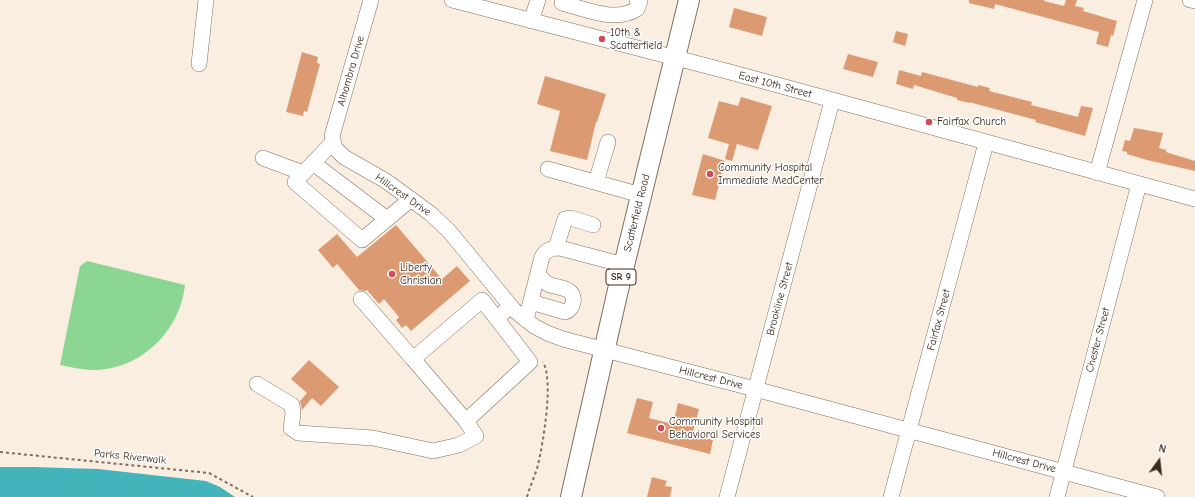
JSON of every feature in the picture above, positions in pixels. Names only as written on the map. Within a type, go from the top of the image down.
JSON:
[{"type":"main road","name":"Scatterfield Road","points":[[571,497],[624,265],[689,0]]},
{"type":"street","points":[[199,64],[206,0]]},
{"type":"street","name":"Alhambra Drive","points":[[333,142],[332,136],[371,0]]},
{"type":"street","name":"East 10th Street","points":[[452,0],[674,58],[1139,184]]},
{"type":"street","points":[[531,21],[538,0]]},
{"type":"street","points":[[1097,173],[1145,0]]},
{"type":"street","points":[[1190,0],[1195,1]]},
{"type":"street","points":[[555,27],[562,1],[629,5]]},
{"type":"street","points":[[594,37],[629,5]]},
{"type":"street","name":"Brookline Street","points":[[727,497],[832,101]]},
{"type":"street","points":[[333,142],[295,182],[362,240],[412,199]]},
{"type":"street","name":"Hillcrest Drive","points":[[333,142],[335,148],[344,157],[386,181],[431,214],[449,231],[510,306],[526,320],[547,333],[563,339],[756,389],[1157,497]]},
{"type":"street","points":[[596,182],[608,142]]},
{"type":"street","name":"Fairfax Street","points":[[891,497],[986,143]]},
{"type":"street","points":[[263,158],[308,168],[387,219]]},
{"type":"street","points":[[548,169],[641,195]]},
{"type":"street","points":[[1139,184],[1195,199]]},
{"type":"street","name":"Chester Street","points":[[1057,497],[1139,184]]},
{"type":"street","points":[[556,248],[565,219],[571,218],[593,225]]},
{"type":"street","points":[[526,320],[544,253],[548,250],[556,248],[624,265]]},
{"type":"street","points":[[530,302],[565,312],[570,309],[573,301],[572,294],[569,291],[548,284],[538,275]]},
{"type":"street","points":[[257,384],[292,405],[293,414],[291,428],[298,433],[373,438],[433,451],[459,445],[476,436],[466,421],[361,299]]},
{"type":"street","points":[[413,359],[482,300],[530,362],[466,421]]},
{"type":"street","points":[[497,319],[510,306]]},
{"type":"path","points":[[527,497],[538,465],[548,403],[545,365],[541,359]]},
{"type":"path","name":"Parks Riverwalk","points":[[0,452],[209,473],[253,497]]},
{"type":"green space","points":[[87,261],[185,285],[182,302],[175,318],[155,345],[142,355],[127,363],[111,368],[89,370],[60,365],[80,266]]},
{"type":"water","points":[[0,467],[98,469],[206,481],[220,487],[235,497],[0,497]]},
{"type":"building","points":[[969,0],[1044,0],[1064,6],[1066,0],[1077,0],[1075,6],[1084,8],[1083,11],[1117,21],[1108,47],[1096,44],[1099,32],[995,4],[994,9],[969,3]]},
{"type":"building","points":[[734,8],[767,17],[762,36],[729,27]]},
{"type":"building","points":[[896,31],[908,34],[905,46],[893,42]]},
{"type":"building","points":[[302,52],[318,57],[317,63],[320,64],[307,112],[304,111],[303,116],[286,112]]},
{"type":"building","points":[[848,54],[878,62],[873,77],[843,69]]},
{"type":"building","points":[[899,70],[921,76],[922,72],[978,87],[978,85],[990,88],[989,91],[1032,102],[1031,105],[1078,117],[1081,106],[1093,108],[1085,136],[1035,122],[1036,120],[957,100],[957,98],[914,85],[913,89],[896,84]]},
{"type":"building","points":[[545,76],[606,94],[596,122],[587,160],[550,151],[560,111],[537,104]]},
{"type":"building","points":[[741,97],[772,106],[758,150],[737,144],[732,161],[725,159],[729,144],[708,138],[719,101],[738,106]]},
{"type":"building","points":[[1134,128],[1163,133],[1159,148],[1166,150],[1166,152],[1195,161],[1195,171],[1147,160],[1122,151],[1125,140],[1130,141]]},
{"type":"building","name":"Community Hospital Immediate MedCenter","points":[[703,154],[725,161],[715,200],[692,195]]},
{"type":"building","name":"Liberty Christian","points":[[396,225],[442,279],[457,266],[470,281],[411,331],[406,325],[402,328],[396,320],[399,317],[384,299],[379,304],[367,290],[359,290],[337,264],[333,268],[318,250],[337,234],[357,257]]},
{"type":"building","points":[[309,360],[339,387],[321,406],[312,398],[302,410],[300,401],[307,393],[291,379]]},
{"type":"building","name":"Community Hospital Behavioral Services","points":[[637,398],[653,402],[649,418],[673,424],[678,403],[699,409],[693,432],[699,434],[699,436],[713,440],[710,454],[627,433]]},
{"type":"building","points":[[652,477],[667,481],[665,486],[672,487],[670,497],[647,497]]},
{"type":"place","name":"10th & Scatterfield","points":[[602,39]]},
{"type":"place","name":"Fairfax Church","points":[[929,122]]},
{"type":"place","name":"Community Hospital Immediate MedCenter","points":[[710,174]]},
{"type":"place","name":"Liberty Christian","points":[[392,274]]},
{"type":"place","name":"Community Hospital Behavioral Services","points":[[661,428]]}]
